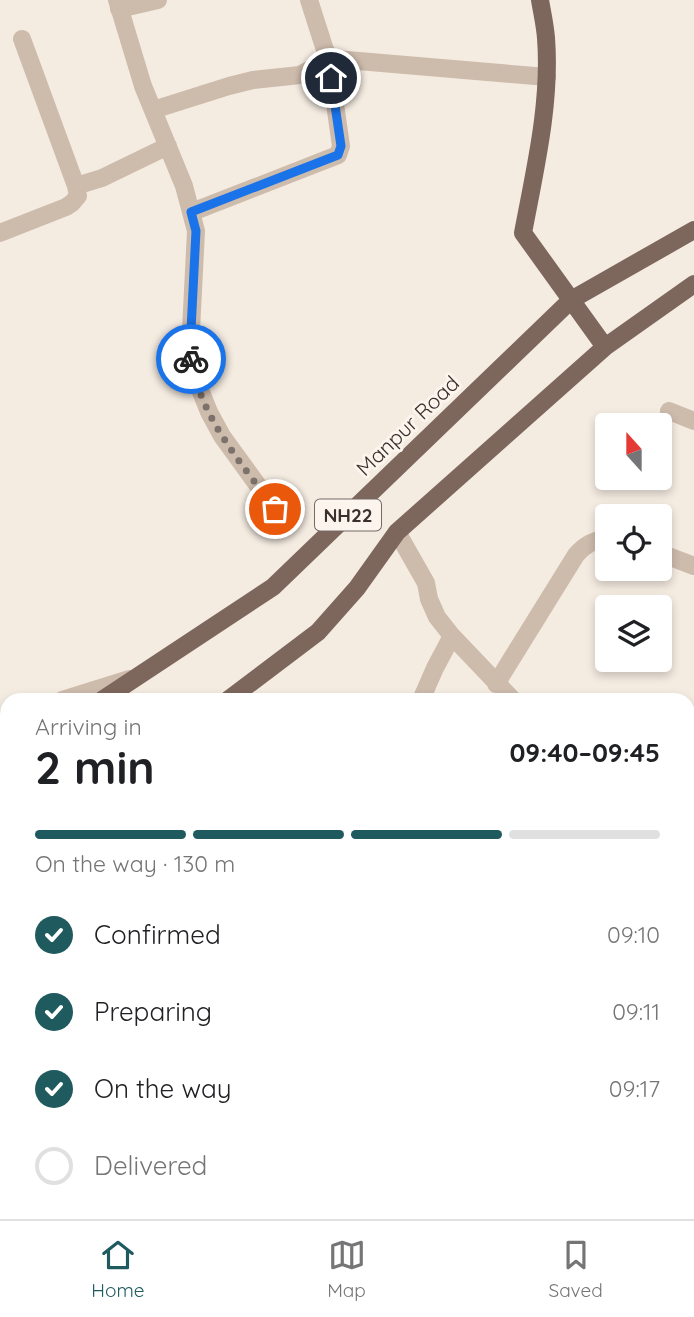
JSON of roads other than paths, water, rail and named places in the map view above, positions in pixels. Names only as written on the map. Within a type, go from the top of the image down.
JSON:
[{"type":"main road","points":[[540,0],[546,37],[547,77],[540,138],[523,233],[605,347],[694,284]]},
{"type":"main road","name":"Manpur Road","points":[[113,693],[273,587],[571,300],[694,230]]},
{"type":"main road","name":"NH22","points":[[237,693],[318,632],[357,588],[397,532],[605,347]]},
{"type":"street","points":[[158,0],[118,5],[143,86],[184,186],[196,231],[190,350],[193,372],[222,436],[275,509]]},
{"type":"street","points":[[191,212],[338,155],[341,146],[328,55],[309,0]]},
{"type":"street","points":[[0,233],[72,203],[78,196],[22,39]]},
{"type":"street","points":[[153,110],[241,83],[300,75],[328,55]]},
{"type":"street","points":[[328,55],[341,61],[547,77]]},
{"type":"street","points":[[76,186],[102,178],[168,146]]},
{"type":"street","points":[[669,411],[694,421]]},
{"type":"street","points":[[397,532],[426,583],[437,617],[506,693]]},
{"type":"street","points":[[496,684],[576,555],[595,540]]},
{"type":"street","points":[[672,558],[694,566]]},
{"type":"street","points":[[424,693],[452,636]]},
{"type":"street","points":[[84,693],[139,676]]}]
